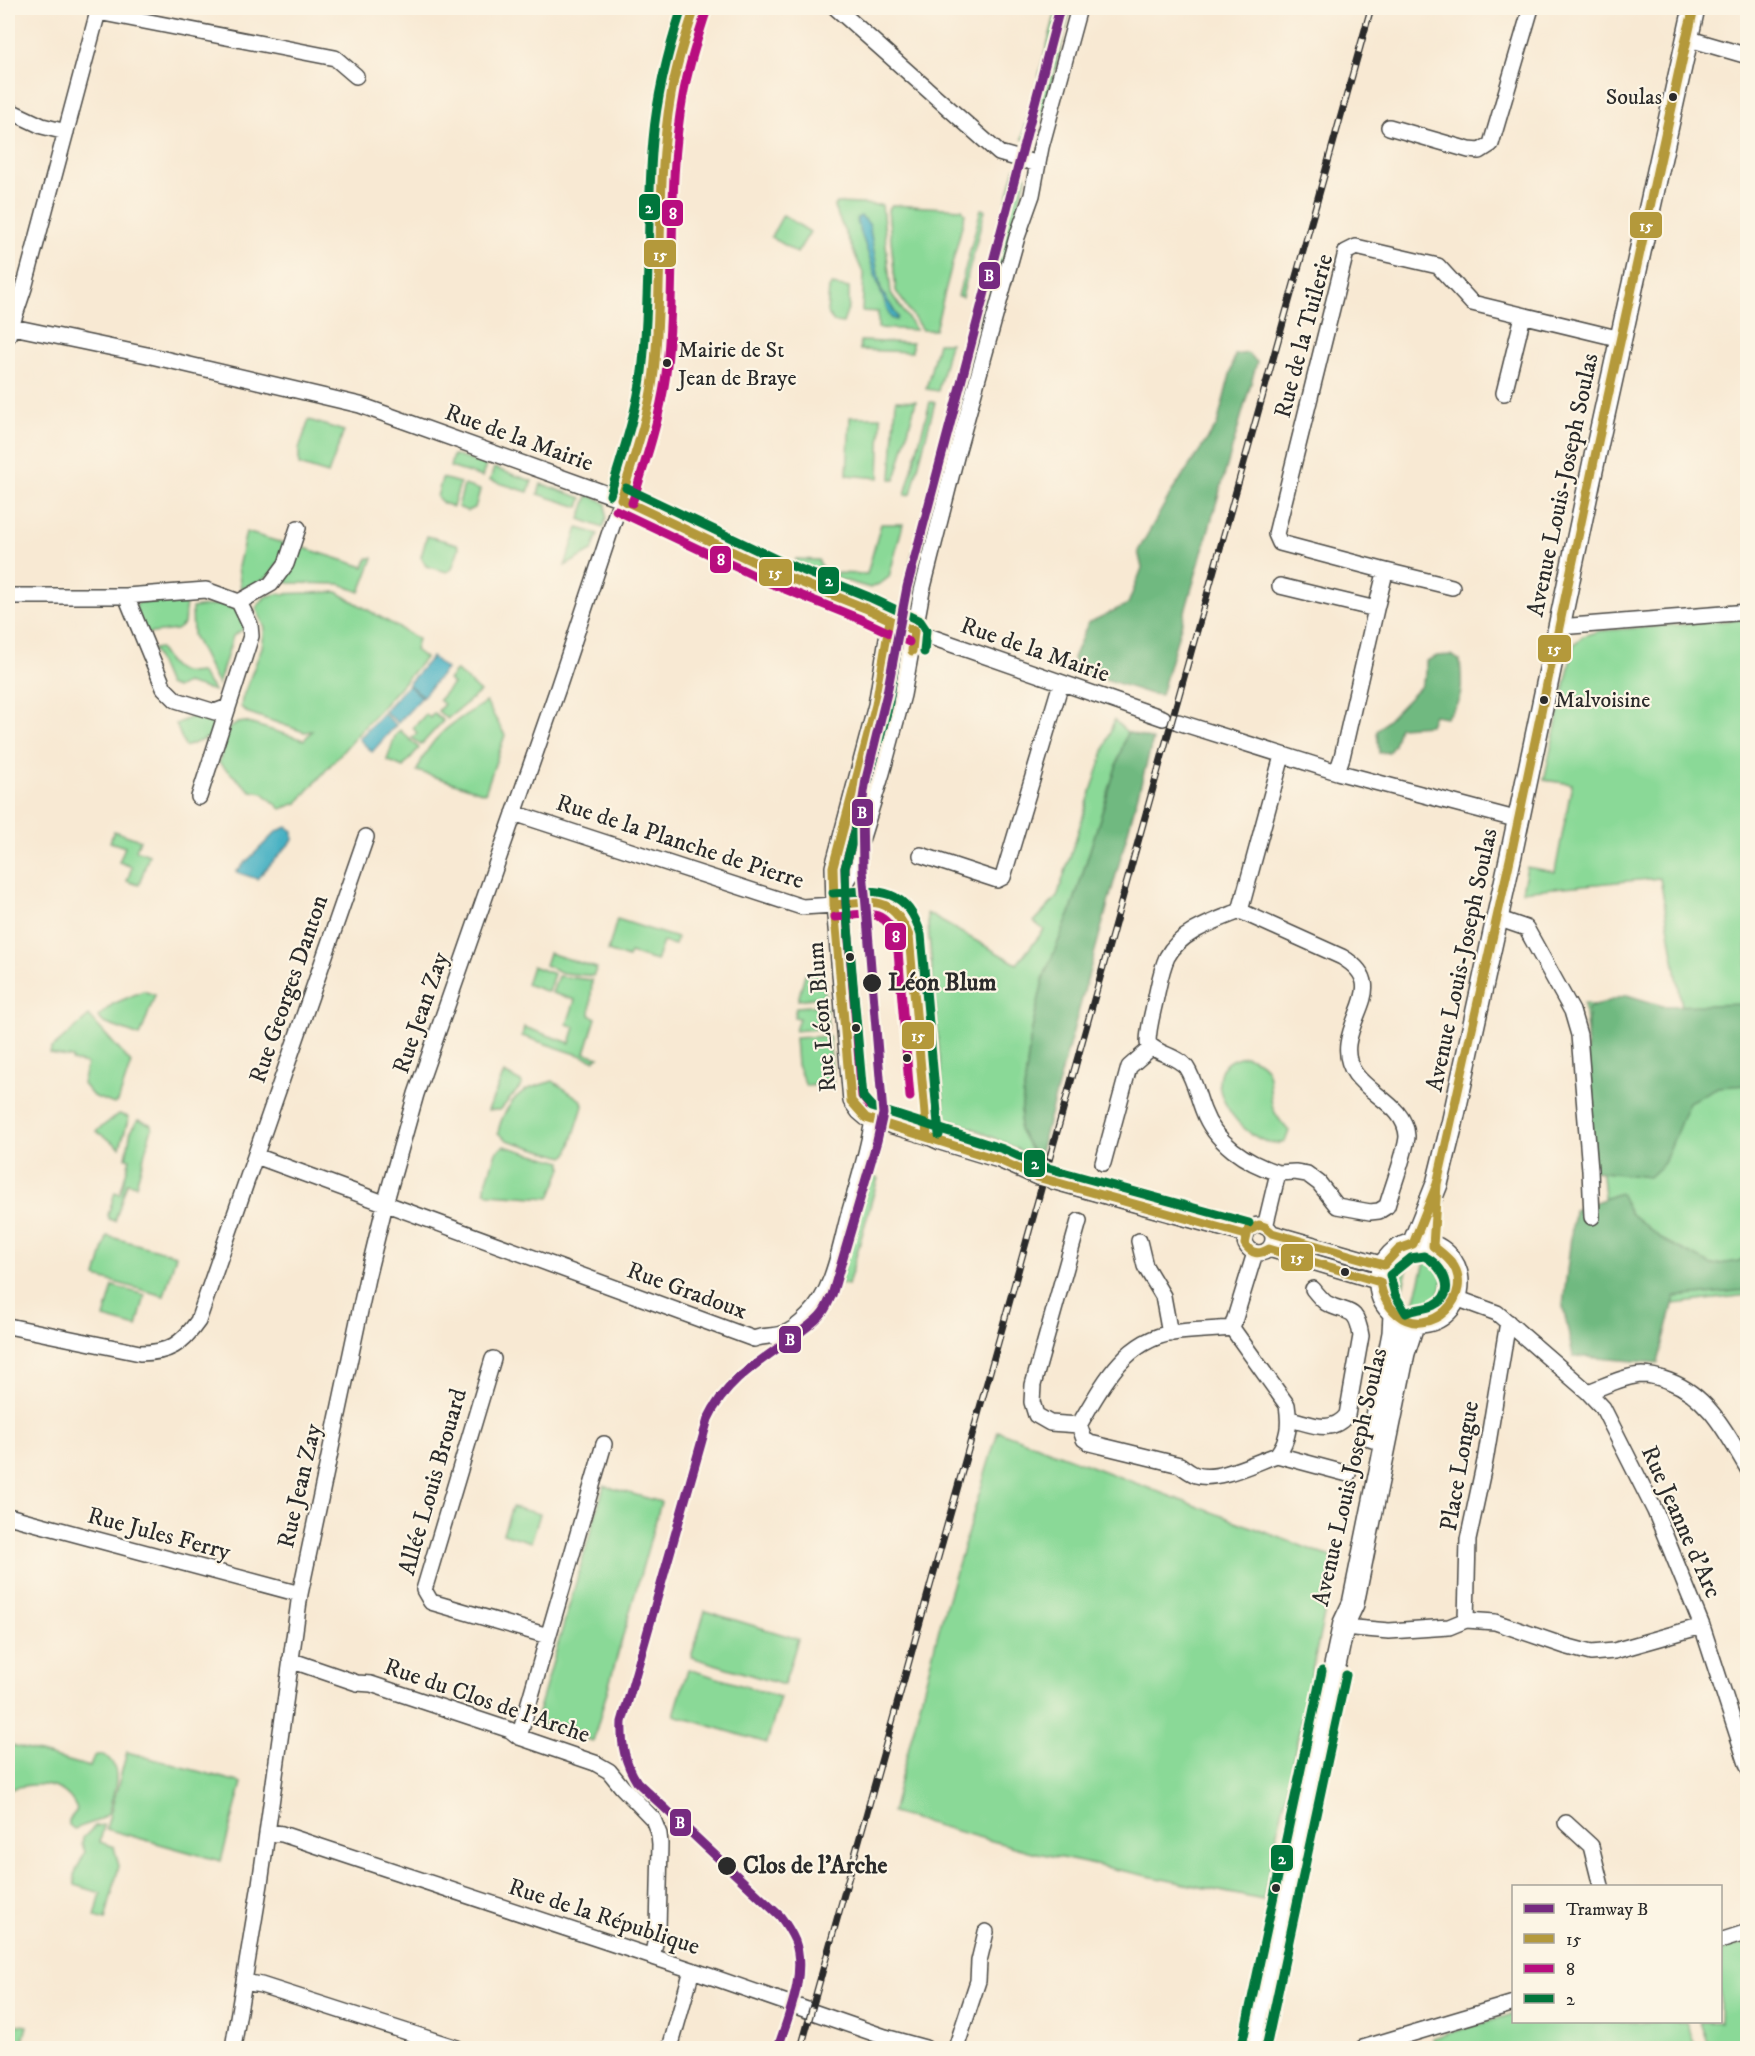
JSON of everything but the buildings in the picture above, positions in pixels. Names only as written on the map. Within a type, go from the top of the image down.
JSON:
[{"type":"main road","name":"Avenue Louis-Joseph Soulas","points":[[1423,1245],[1519,820],[1694,8]]},
{"type":"main road","points":[[1423,1245],[1451,1259],[1456,1267],[1459,1285],[1456,1298],[1446,1312],[1437,1319],[1414,1322],[1394,1314],[1384,1300],[1382,1273],[1399,1249],[1423,1245]]},
{"type":"main road","name":"Avenue Louis Joseph Soulas","points":[[1344,1625],[1342,1603],[1393,1333],[1394,1314]]},
{"type":"main road","name":"Avenue Louis Joseph Soulas","points":[[1344,1625],[1353,1604],[1404,1353],[1414,1322]]},
{"type":"main road","points":[[1254,2049],[1344,1625]]},
{"type":"street","name":"Rue Jean Zay","points":[[233,2049],[268,1832],[300,1594],[367,1278],[385,1204],[416,1094],[621,499],[648,408],[658,321],[666,122],[674,76],[695,8]]},
{"type":"street","points":[[836,8],[999,153],[1038,164]]},
{"type":"street","name":"Rue Léon Blum","points":[[834,905],[850,876],[882,773],[903,695],[921,591],[1017,237],[1032,195],[1078,8]]},
{"type":"street","points":[[1389,127],[1469,150],[1480,151],[1491,144],[1531,8]]},
{"type":"street","points":[[8,330],[24,288],[99,10],[335,58],[356,76]]},
{"type":"street","points":[[1686,38],[1748,56]]},
{"type":"street","points":[[8,110],[42,126],[66,132]]},
{"type":"street","name":"Rue de la Tuilerie","points":[[1382,570],[1280,543],[1276,534],[1346,252],[1356,247],[1438,266],[1472,303],[1621,339]]},
{"type":"street","points":[[1504,393],[1523,316]]},
{"type":"street","name":"Rue de la Mairie","points":[[8,330],[158,358],[360,405],[621,499],[775,572],[914,631],[1061,683],[1282,756],[1519,820]]},
{"type":"street","points":[[239,602],[271,584],[286,564],[298,528]]},
{"type":"street","points":[[1337,772],[1384,577],[1382,570],[1452,587]]},
{"type":"street","points":[[1280,585],[1376,609]]},
{"type":"street","points":[[8,596],[126,596],[210,590],[239,602],[250,625],[251,636],[221,735],[199,797]]},
{"type":"street","points":[[126,596],[164,688],[176,700],[215,712],[228,707]]},
{"type":"street","points":[[1559,627],[1748,612]]},
{"type":"street","name":"Rue Léon Blum","points":[[890,620],[876,705],[833,867],[834,905],[852,1101],[866,1118],[999,1160],[1045,1179],[1246,1234]]},
{"type":"street","points":[[921,855],[997,880],[1003,877],[1061,683]]},
{"type":"street","points":[[1240,911],[1282,756]]},
{"type":"street","name":"Rue de la Planche de Pierre","points":[[514,813],[802,907],[834,905]]},
{"type":"street","name":"Rue Georges Danton","points":[[8,1326],[140,1353],[173,1347],[182,1342],[198,1321],[366,837]]},
{"type":"street","points":[[1240,911],[1342,957],[1354,964],[1363,976],[1366,989],[1348,1044],[1350,1066],[1357,1078],[1398,1114],[1405,1126],[1407,1138],[1387,1206],[1378,1211],[1358,1211],[1337,1206],[1319,1183],[1307,1174],[1278,1173],[1250,1161],[1222,1140],[1204,1114],[1184,1065],[1148,1043],[1163,968],[1168,955],[1186,937],[1210,923],[1240,911]]},
{"type":"street","points":[[1497,918],[1526,928],[1575,1016],[1579,1035],[1592,1217]]},
{"type":"street","points":[[1103,1163],[1129,1067],[1152,1047]]},
{"type":"street","name":"Rue Gradoux","points":[[256,1156],[754,1339],[764,1335],[782,1334],[795,1327],[809,1316],[824,1295],[867,1151],[873,1120]]},
{"type":"street","points":[[1232,1328],[1262,1251],[1273,1242],[1268,1230],[1278,1173]]},
{"type":"street","points":[[1079,1221],[1033,1385],[1032,1402],[1036,1415],[1050,1423],[1079,1425]]},
{"type":"street","points":[[1256,1226],[1382,1273],[1248,1248],[1246,1234],[1256,1226]]},
{"type":"street","points":[[1139,1240],[1145,1266],[1163,1296],[1170,1334]]},
{"type":"street","points":[[1290,1419],[1325,1428],[1341,1423],[1347,1415],[1361,1336],[1359,1323],[1354,1315],[1323,1300],[1313,1289]]},
{"type":"street","name":"Rue Jeanne d'Arc","points":[[1456,1298],[1486,1308],[1508,1322],[1603,1408],[1655,1511],[1702,1626],[1748,1767]]},
{"type":"street","name":"Place Longue","points":[[1466,1620],[1468,1540],[1485,1461],[1508,1322]]},
{"type":"street","points":[[1079,1425],[1109,1375],[1129,1354],[1155,1338],[1170,1334],[1232,1328]]},
{"type":"street","points":[[1232,1328],[1287,1405],[1290,1419],[1288,1434],[1277,1455]]},
{"type":"street","name":"Allée Louis Brouard","points":[[493,1359],[424,1590],[431,1602],[548,1636]]},
{"type":"street","points":[[1593,1397],[1642,1375],[1678,1384],[1695,1394],[1721,1423],[1748,1469]]},
{"type":"street","points":[[1079,1425],[1084,1439],[1090,1443],[1180,1465],[1198,1476],[1218,1476],[1277,1455],[1348,1474]]},
{"type":"street","points":[[519,1737],[604,1444]]},
{"type":"street","name":"Rue Jules Ferry","points":[[8,1516],[300,1594]]},
{"type":"street","points":[[1344,1625],[1389,1631],[1449,1627],[1466,1620],[1495,1622],[1591,1653],[1614,1651],[1702,1626]]},
{"type":"street","name":"Rue du Clos de l'Arche","points":[[290,1660],[510,1730],[519,1737],[594,1762],[609,1771],[653,1819],[659,1834],[658,1930],[652,1957]]},
{"type":"street","points":[[1566,1823],[1591,1846],[1601,1885]]},
{"type":"street","name":"Rue de la République","points":[[268,1832],[282,1834],[920,2048]]},
{"type":"street","points":[[956,2049],[978,1981],[979,1961],[986,1932]]},
{"type":"street","points":[[1722,1940],[1748,1932]]},
{"type":"street","points":[[670,2049],[692,1970]]},
{"type":"street","points":[[244,1982],[261,1985],[457,2049]]},
{"type":"street","points":[[1363,2049],[1512,2004]]},
{"type":"green space","points":[[1057,8],[1071,8],[1036,142],[1022,139]]},
{"type":"green space","points":[[1015,168],[1026,177],[918,586],[905,583]]},
{"type":"green space","points":[[837,203],[882,205],[891,293],[916,330],[878,328],[878,312],[862,311],[864,275],[834,207]]},
{"type":"green space","points":[[892,205],[962,209],[965,214],[935,330],[922,330],[896,291],[888,210]]},
{"type":"green space","points":[[981,209],[985,210],[962,297],[958,296]]},
{"type":"green space","points":[[783,215],[810,232],[797,253],[771,237]]},
{"type":"green space","points":[[832,285],[849,288],[849,306],[843,323],[834,322],[827,312],[829,288]]},
{"type":"green space","points":[[860,341],[912,343],[912,352],[860,350]]},
{"type":"green space","points":[[938,343],[950,343],[938,391],[926,389]]},
{"type":"green space","points":[[1247,353],[1257,362],[1161,695],[1151,694],[1077,670],[1073,658],[1088,623],[1128,604],[1142,568],[1138,551],[1171,493],[1217,425],[1235,355]]},
{"type":"green space","points":[[896,400],[916,401],[895,480],[891,479]]},
{"type":"green space","points":[[930,402],[935,402],[911,494],[905,495]]},
{"type":"green space","points":[[850,417],[881,417],[879,478],[847,475]]},
{"type":"green space","points":[[309,420],[344,431],[328,474],[299,465],[299,449]]},
{"type":"green space","points":[[453,455],[486,465],[482,477],[450,467]]},
{"type":"green space","points":[[494,468],[532,481],[528,492],[490,480]]},
{"type":"green space","points":[[442,478],[460,483],[453,507],[443,503],[437,497]]},
{"type":"green space","points":[[541,484],[582,498],[579,507],[538,494]]},
{"type":"green space","points":[[464,485],[480,490],[475,508],[467,511],[458,507]]},
{"type":"green space","points":[[588,495],[606,504],[603,528],[580,519]]},
{"type":"green space","points":[[881,524],[903,524],[889,577],[881,583],[870,588],[794,566],[796,559],[818,560],[826,573],[867,574]]},
{"type":"green space","points":[[578,528],[598,534],[592,551],[565,566]]},
{"type":"green space","points":[[246,532],[286,544],[271,574],[259,583],[241,589],[238,567]]},
{"type":"green space","points":[[427,536],[457,544],[459,548],[452,569],[447,572],[426,566],[421,557]]},
{"type":"green space","points":[[298,546],[364,567],[368,558],[373,558],[360,592],[340,584],[289,583],[282,580]]},
{"type":"green space","points":[[337,592],[418,639],[415,650],[425,658],[297,803],[281,809],[263,793],[251,791],[219,763],[228,729],[238,723],[245,722],[304,740],[312,731],[304,732],[246,712],[241,707],[262,647],[265,628],[256,608],[265,597],[276,594]]},
{"type":"green space","points":[[186,601],[184,624],[176,630],[145,634],[135,607],[139,602]]},
{"type":"green space","points":[[230,603],[236,609],[245,628],[233,636],[218,685],[193,635],[192,608]]},
{"type":"green space","points":[[1747,619],[1747,1295],[1616,1311],[1584,1003],[1627,1016],[1684,1018],[1660,878],[1522,891],[1527,867],[1555,872],[1572,784],[1544,780],[1574,644],[1583,636],[1599,631]]},
{"type":"green space","points":[[159,648],[171,665],[180,671],[200,672],[214,691],[186,683],[176,688],[168,685],[153,649]]},
{"type":"green space","points":[[890,654],[907,657],[891,724],[857,831],[863,780]]},
{"type":"green space","points":[[1452,655],[1460,661],[1461,692],[1452,711],[1446,717],[1434,715],[1430,725],[1399,727],[1394,745],[1389,752],[1379,753],[1377,731],[1420,687],[1426,674],[1426,661],[1437,656]]},
{"type":"green space","points":[[456,670],[480,692],[447,719],[438,711],[444,704],[439,700],[453,684],[448,680]]},
{"type":"green space","points":[[486,702],[505,735],[485,793],[417,771],[422,758],[436,738]]},
{"type":"green space","points":[[202,712],[214,716],[218,723],[215,735],[185,747],[176,724]]},
{"type":"green space","points":[[434,713],[443,721],[421,745],[412,738],[417,733],[413,728],[426,714],[430,718]]},
{"type":"green space","points":[[1114,720],[1127,732],[1071,911],[1044,977],[1031,1034],[1019,1130],[1036,1158],[975,1129],[945,1118],[927,913],[1017,964],[1044,930],[1034,922],[1057,897]]},
{"type":"green space","points":[[400,730],[419,748],[403,767],[387,760],[395,736]]},
{"type":"green space","points":[[1127,732],[1153,740],[1039,1155],[1036,1158],[1019,1130],[1031,1034],[1044,976],[1071,911]]},
{"type":"green space","points":[[114,831],[140,840],[136,850],[149,855],[139,885],[127,881],[132,867],[119,862],[125,847],[110,842]]},
{"type":"green space","points":[[617,919],[677,938],[675,945],[663,942],[656,961],[630,953],[628,958],[608,951]]},
{"type":"green space","points":[[549,953],[597,968],[593,976],[563,973],[545,965]]},
{"type":"green space","points":[[532,966],[554,974],[548,992],[526,984]]},
{"type":"green space","points":[[823,973],[825,996],[798,1000],[805,974]]},
{"type":"green space","points":[[558,976],[592,980],[590,1015],[596,1018],[585,1053],[599,1057],[594,1060],[522,1036],[524,1027],[570,1043],[575,1027],[567,1024],[575,1000],[552,993]]},
{"type":"green space","points":[[143,991],[155,995],[140,1036],[104,1023],[98,1017],[113,1004]]},
{"type":"green space","points":[[1627,995],[1663,1006],[1747,1004],[1747,1085],[1718,1087],[1689,1102],[1664,1163],[1649,1177],[1584,1170],[1588,1008]]},
{"type":"green space","points":[[826,1005],[828,1028],[795,1031],[799,1018],[794,1017],[796,1007]]},
{"type":"green space","points":[[89,1016],[131,1063],[118,1102],[114,1104],[93,1096],[82,1083],[87,1064],[72,1061],[72,1058],[50,1054],[51,1049]]},
{"type":"green space","points":[[829,1036],[833,1084],[806,1086],[797,1065],[795,1038]]},
{"type":"green space","points":[[1245,1056],[1263,1064],[1267,1070],[1273,1108],[1289,1131],[1285,1142],[1270,1143],[1254,1136],[1239,1123],[1228,1108],[1220,1091],[1220,1075],[1227,1063]]},
{"type":"green space","points":[[504,1073],[521,1082],[522,1085],[500,1110],[488,1110]]},
{"type":"green space","points":[[553,1081],[582,1101],[583,1106],[568,1154],[564,1157],[507,1140],[498,1133],[504,1115],[521,1093]]},
{"type":"green space","points":[[119,1114],[129,1117],[120,1147],[96,1131]]},
{"type":"green space","points":[[138,1120],[152,1127],[136,1185],[127,1183],[115,1221],[109,1219],[108,1215],[115,1192],[120,1194],[130,1159],[126,1158],[131,1130]]},
{"type":"green space","points":[[504,1146],[562,1162],[562,1168],[550,1198],[489,1194],[485,1191],[496,1152]]},
{"type":"green space","points":[[865,1174],[878,1178],[848,1285],[834,1281]]},
{"type":"green space","points":[[1620,1193],[1630,1213],[1663,1240],[1712,1265],[1739,1261],[1747,1256],[1747,1290],[1675,1297],[1658,1363],[1573,1356],[1563,1306],[1574,1210]]},
{"type":"green space","points":[[107,1236],[176,1255],[164,1296],[96,1277]]},
{"type":"green space","points":[[1407,1258],[1410,1259],[1400,1298],[1392,1282],[1398,1267]]},
{"type":"green space","points":[[1426,1258],[1438,1268],[1443,1280],[1442,1286],[1436,1299],[1430,1305],[1413,1306]]},
{"type":"green space","points":[[113,1286],[145,1295],[137,1327],[104,1318]]},
{"type":"green space","points":[[998,1431],[1336,1559],[1263,1900],[1028,1851],[892,1813],[940,1625]]},
{"type":"green space","points":[[604,1486],[661,1502],[593,1741],[535,1723]]},
{"type":"green space","points":[[512,1507],[540,1514],[531,1542],[503,1533]]},
{"type":"green space","points":[[705,1611],[798,1639],[784,1685],[691,1657]]},
{"type":"green space","points":[[688,1669],[780,1697],[767,1743],[674,1715]]},
{"type":"green space","points":[[8,1744],[90,1767],[94,1756],[106,1757],[113,1763],[116,1777],[108,1814],[97,1821],[74,1829],[69,1825],[69,1820],[77,1810],[72,1800],[57,1788],[38,1785],[8,1790]]},
{"type":"green space","points":[[127,1752],[242,1783],[221,1861],[106,1829]]},
{"type":"green space","points":[[104,1825],[100,1842],[114,1847],[119,1866],[105,1920],[95,1917],[101,1893],[75,1885],[74,1875],[85,1852],[82,1844],[83,1838],[95,1826]]},
{"type":"green space","points":[[1747,1943],[1747,2048],[1709,2048],[1700,2023],[1722,2023],[1722,1951]]},
{"type":"green space","points":[[1512,2014],[1512,2023],[1686,2023],[1696,2048],[1435,2048],[1433,2038]]},
{"type":"green space","points":[[8,2023],[27,2026],[21,2048],[8,2048]]},
{"type":"water","points":[[861,216],[869,224],[881,290],[898,317],[896,320],[891,318],[886,306],[857,223],[857,218]]},
{"type":"water","points":[[432,657],[446,669],[423,696],[408,684]]},
{"type":"water","points":[[408,685],[422,697],[398,723],[384,711]]},
{"type":"water","points":[[383,713],[396,725],[372,752],[359,739]]},
{"type":"water","points":[[287,827],[293,831],[293,840],[257,879],[236,872],[277,831]]},
{"type":"railway","points":[[801,2048],[1371,8]]},
{"type":"tram line","name":"B","points":[[778,2048],[798,1981],[799,1967],[795,1941],[780,1916],[637,1782],[629,1768],[625,1754],[622,1722],[708,1419],[724,1393],[734,1382],[810,1325],[824,1310],[832,1295],[877,1141],[883,1114],[863,870],[862,805],[866,779],[887,693],[907,587],[1060,8]]},
{"type":"transit line","name":"2","points":[[610,495],[632,419],[642,372],[647,315],[651,169],[655,123],[664,73],[682,8]]},
{"type":"transit line","name":"15","points":[[621,499],[652,388],[659,303],[661,199],[666,130],[675,73],[695,8]]},
{"type":"transit line","name":"15","points":[[1694,8],[1598,442],[1686,38],[1694,8]]},
{"type":"transit line","name":"8","points":[[632,503],[656,423],[666,374],[678,130],[687,75],[706,12]]},
{"type":"transit line","name":"15","points":[[1511,855],[1598,442]]},
{"type":"transit line","name":"2","points":[[626,488],[780,561],[869,597],[920,621],[926,630],[924,652]]},
{"type":"transit line","name":"15","points":[[621,499],[775,572],[865,608],[914,631],[912,651]]},
{"type":"transit line","name":"8","points":[[616,510],[770,583],[860,619],[909,642]]},
{"type":"transit line","name":"15","points":[[890,620],[876,705],[833,867],[834,905],[851,1101],[866,1118],[999,1160],[1037,1177],[1246,1235]]},
{"type":"transit line","name":"8","points":[[869,1105],[862,1096],[845,868],[888,708],[902,622]]},
{"type":"transit line","name":"2","points":[[902,622],[888,708],[845,868],[846,904],[863,1097],[872,1107],[1003,1149],[1041,1166],[1249,1223]]},
{"type":"transit line","name":"15","points":[[1437,1184],[1511,855]]},
{"type":"transit line","name":"15","points":[[1437,1184],[1511,855]]},
{"type":"transit line","name":"2","points":[[833,893],[863,891],[888,894],[907,907],[915,919],[921,935],[939,1135]]},
{"type":"transit line","name":"15","points":[[834,905],[870,902],[888,907],[896,913],[909,936],[927,1136]]},
{"type":"transit line","name":"8","points":[[835,917],[864,914],[879,917],[892,928],[897,939],[910,1097]]},
{"type":"transit line","name":"15","points":[[1437,1184],[1433,1246],[1451,1262],[1457,1275],[1458,1288],[1454,1300],[1446,1310],[1435,1318],[1423,1322],[1410,1321],[1397,1314],[1386,1300],[1380,1282],[1269,1249],[1256,1252],[1250,1250],[1245,1244],[1248,1231],[1259,1225],[1272,1233],[1384,1265],[1399,1249],[1413,1244],[1437,1184]]},
{"type":"transit line","name":"2","points":[[1424,1256],[1437,1265],[1442,1272],[1447,1286],[1446,1293],[1434,1305],[1406,1313],[1395,1295],[1390,1275],[1411,1258],[1424,1256]]},
{"type":"transit line","name":"2","points":[[1242,2045],[1322,1671]]},
{"type":"transit line","name":"2","points":[[1266,2048],[1346,1675]]},
{"type":"place","name":"Soulas","points":[[1673,97]]},
{"type":"place","name":"Mairie de St Jean de Braye","points":[[667,363]]},
{"type":"place","name":"Malvoisine","points":[[1544,700]]},
{"type":"place","name":"Léon Blum","points":[[872,983]]},
{"type":"place","name":"Clos de l'Arche","points":[[727,1866]]}]
